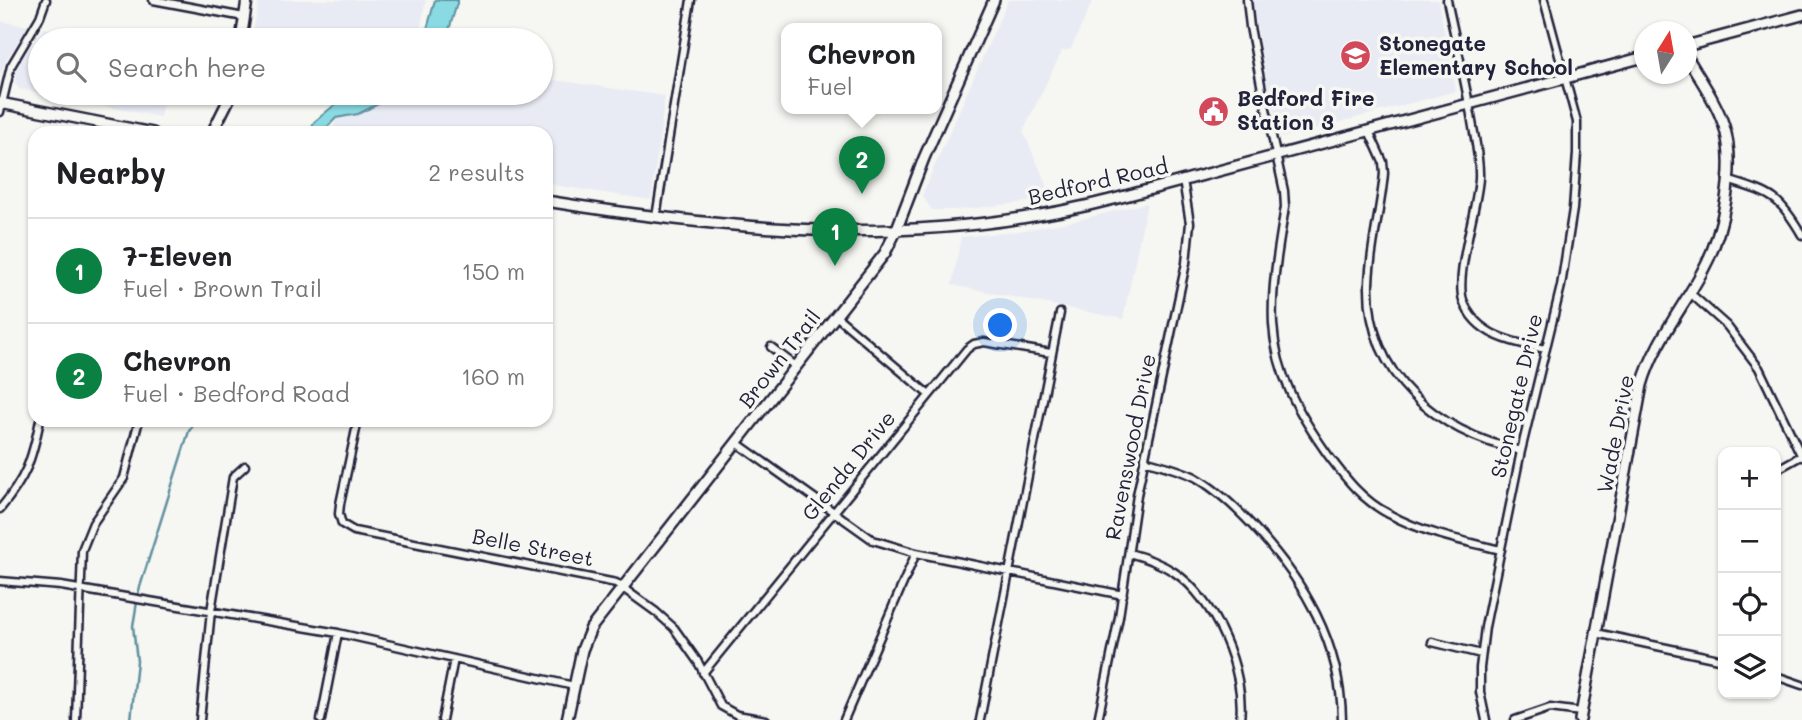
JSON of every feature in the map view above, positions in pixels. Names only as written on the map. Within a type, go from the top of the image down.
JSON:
[{"type":"street","points":[[33,28],[47,0]]},
{"type":"street","points":[[153,0],[244,17]]},
{"type":"street","points":[[243,28],[247,0]]},
{"type":"street","points":[[656,217],[691,0]]},
{"type":"street","name":"Brown Trail","points":[[567,720],[582,650],[591,628],[885,253],[994,0]]},
{"type":"street","points":[[1247,0],[1252,37],[1282,177],[1285,207],[1274,294],[1273,327],[1284,380],[1305,422],[1349,483],[1376,507],[1391,516],[1444,537],[1500,550]]},
{"type":"street","points":[[1447,0],[1477,148],[1479,178],[1464,270],[1463,300],[1478,323],[1494,335],[1546,348]]},
{"type":"street","name":"Stonegate Drive","points":[[1486,720],[1480,692],[1481,654],[1521,451],[1561,286],[1568,247],[1577,152],[1577,122],[1544,0]]},
{"type":"street","points":[[1697,43],[1802,15]]},
{"type":"street","points":[[28,37],[11,66],[1,106],[119,126]]},
{"type":"street","name":"Bedford Road","points":[[553,202],[656,217],[806,232],[952,228],[1073,210],[1634,60]]},
{"type":"street","name":"Wade Drive","points":[[1581,716],[1642,386],[1658,344],[1703,270],[1721,225],[1728,157],[1725,130],[1697,75]]},
{"type":"street","points":[[216,126],[226,105]]},
{"type":"street","points":[[99,126],[100,122]]},
{"type":"street","points":[[1369,131],[1383,162],[1384,173],[1369,287],[1372,318],[1388,361],[1414,398],[1427,410],[1469,434],[1521,451]]},
{"type":"street","name":"Ravenswood Drive","points":[[1098,720],[1144,460],[1189,239],[1190,223],[1183,180]]},
{"type":"street","points":[[1727,180],[1777,199],[1802,235]]},
{"type":"street","points":[[1690,293],[1727,326],[1759,368],[1801,456],[1781,467]]},
{"type":"street","points":[[980,720],[1060,313]]},
{"type":"street","points":[[836,316],[928,394]]},
{"type":"street","name":"Glenda Drive","points":[[703,673],[967,349],[974,344],[992,342],[1051,353]]},
{"type":"street","points":[[771,347],[797,366]]},
{"type":"street","points":[[0,509],[19,485],[30,461],[38,427]]},
{"type":"street","points":[[76,720],[82,550],[93,523],[124,478],[137,427]]},
{"type":"street","name":"Belle Street","points":[[357,427],[339,514],[342,524],[349,529],[611,581],[674,628],[688,646],[721,706],[737,715],[766,720]]},
{"type":"street","points":[[737,443],[873,540],[916,554],[1122,595]]},
{"type":"street","points":[[1144,460],[1171,468],[1210,487],[1238,511],[1287,564],[1323,625],[1335,660],[1342,696],[1342,720]]},
{"type":"street","points":[[200,720],[211,611],[233,477],[245,466]]},
{"type":"street","points":[[1129,553],[1173,571],[1185,581],[1219,627],[1237,673],[1241,702],[1240,720]]},
{"type":"street","points":[[844,720],[916,554]]},
{"type":"street","points":[[0,581],[79,589],[338,633],[574,686]]},
{"type":"street","points":[[321,720],[338,633]]},
{"type":"street","points":[[1596,633],[1718,659]]},
{"type":"street","points":[[1432,642],[1481,654]]},
{"type":"street","points":[[442,720],[454,659]]},
{"type":"street","points":[[1781,678],[1802,685]]},
{"type":"street","points":[[1516,720],[1550,708],[1581,716]]},
{"type":"shaded area","points":[[259,0],[426,0],[420,28],[254,28]]},
{"type":"shaded area","points":[[1008,0],[1093,0],[1071,49],[1062,51],[1023,131],[1053,199],[959,210],[932,210],[922,195]]},
{"type":"shaded area","name":"Stonegate Elementary School","points":[[1252,0],[1438,0],[1456,91],[1281,138],[1268,88]]},
{"type":"shaded area","points":[[0,21],[28,26],[6,60],[0,76]]},
{"type":"shaded area","points":[[28,51],[28,91],[19,89],[15,83],[22,59]]},
{"type":"shaded area","points":[[553,80],[665,96],[651,200],[553,185],[553,126],[334,126],[336,118],[358,114],[376,105],[553,105]]},
{"type":"shaded area","points":[[100,105],[162,105],[160,117]]},
{"type":"shaded area","points":[[1147,203],[1123,319],[952,285],[961,237],[1019,231],[1074,221]]},
{"type":"water","points":[[435,0],[458,0],[450,28],[427,28]]},
{"type":"water","points":[[335,105],[376,105],[358,114],[336,118],[329,126],[313,126]]},
{"type":"waterway","points":[[131,720],[137,661],[133,626],[139,590],[192,427]]},
{"type":"place","name":"Stonegate Elementary School","points":[[1356,56]]},
{"type":"place","name":"Bedford Fire Station 3","points":[[1214,111]]},
{"type":"place","name":"Chevron","points":[[862,194]]},
{"type":"place","name":"7-Eleven","points":[[835,266]]}]
